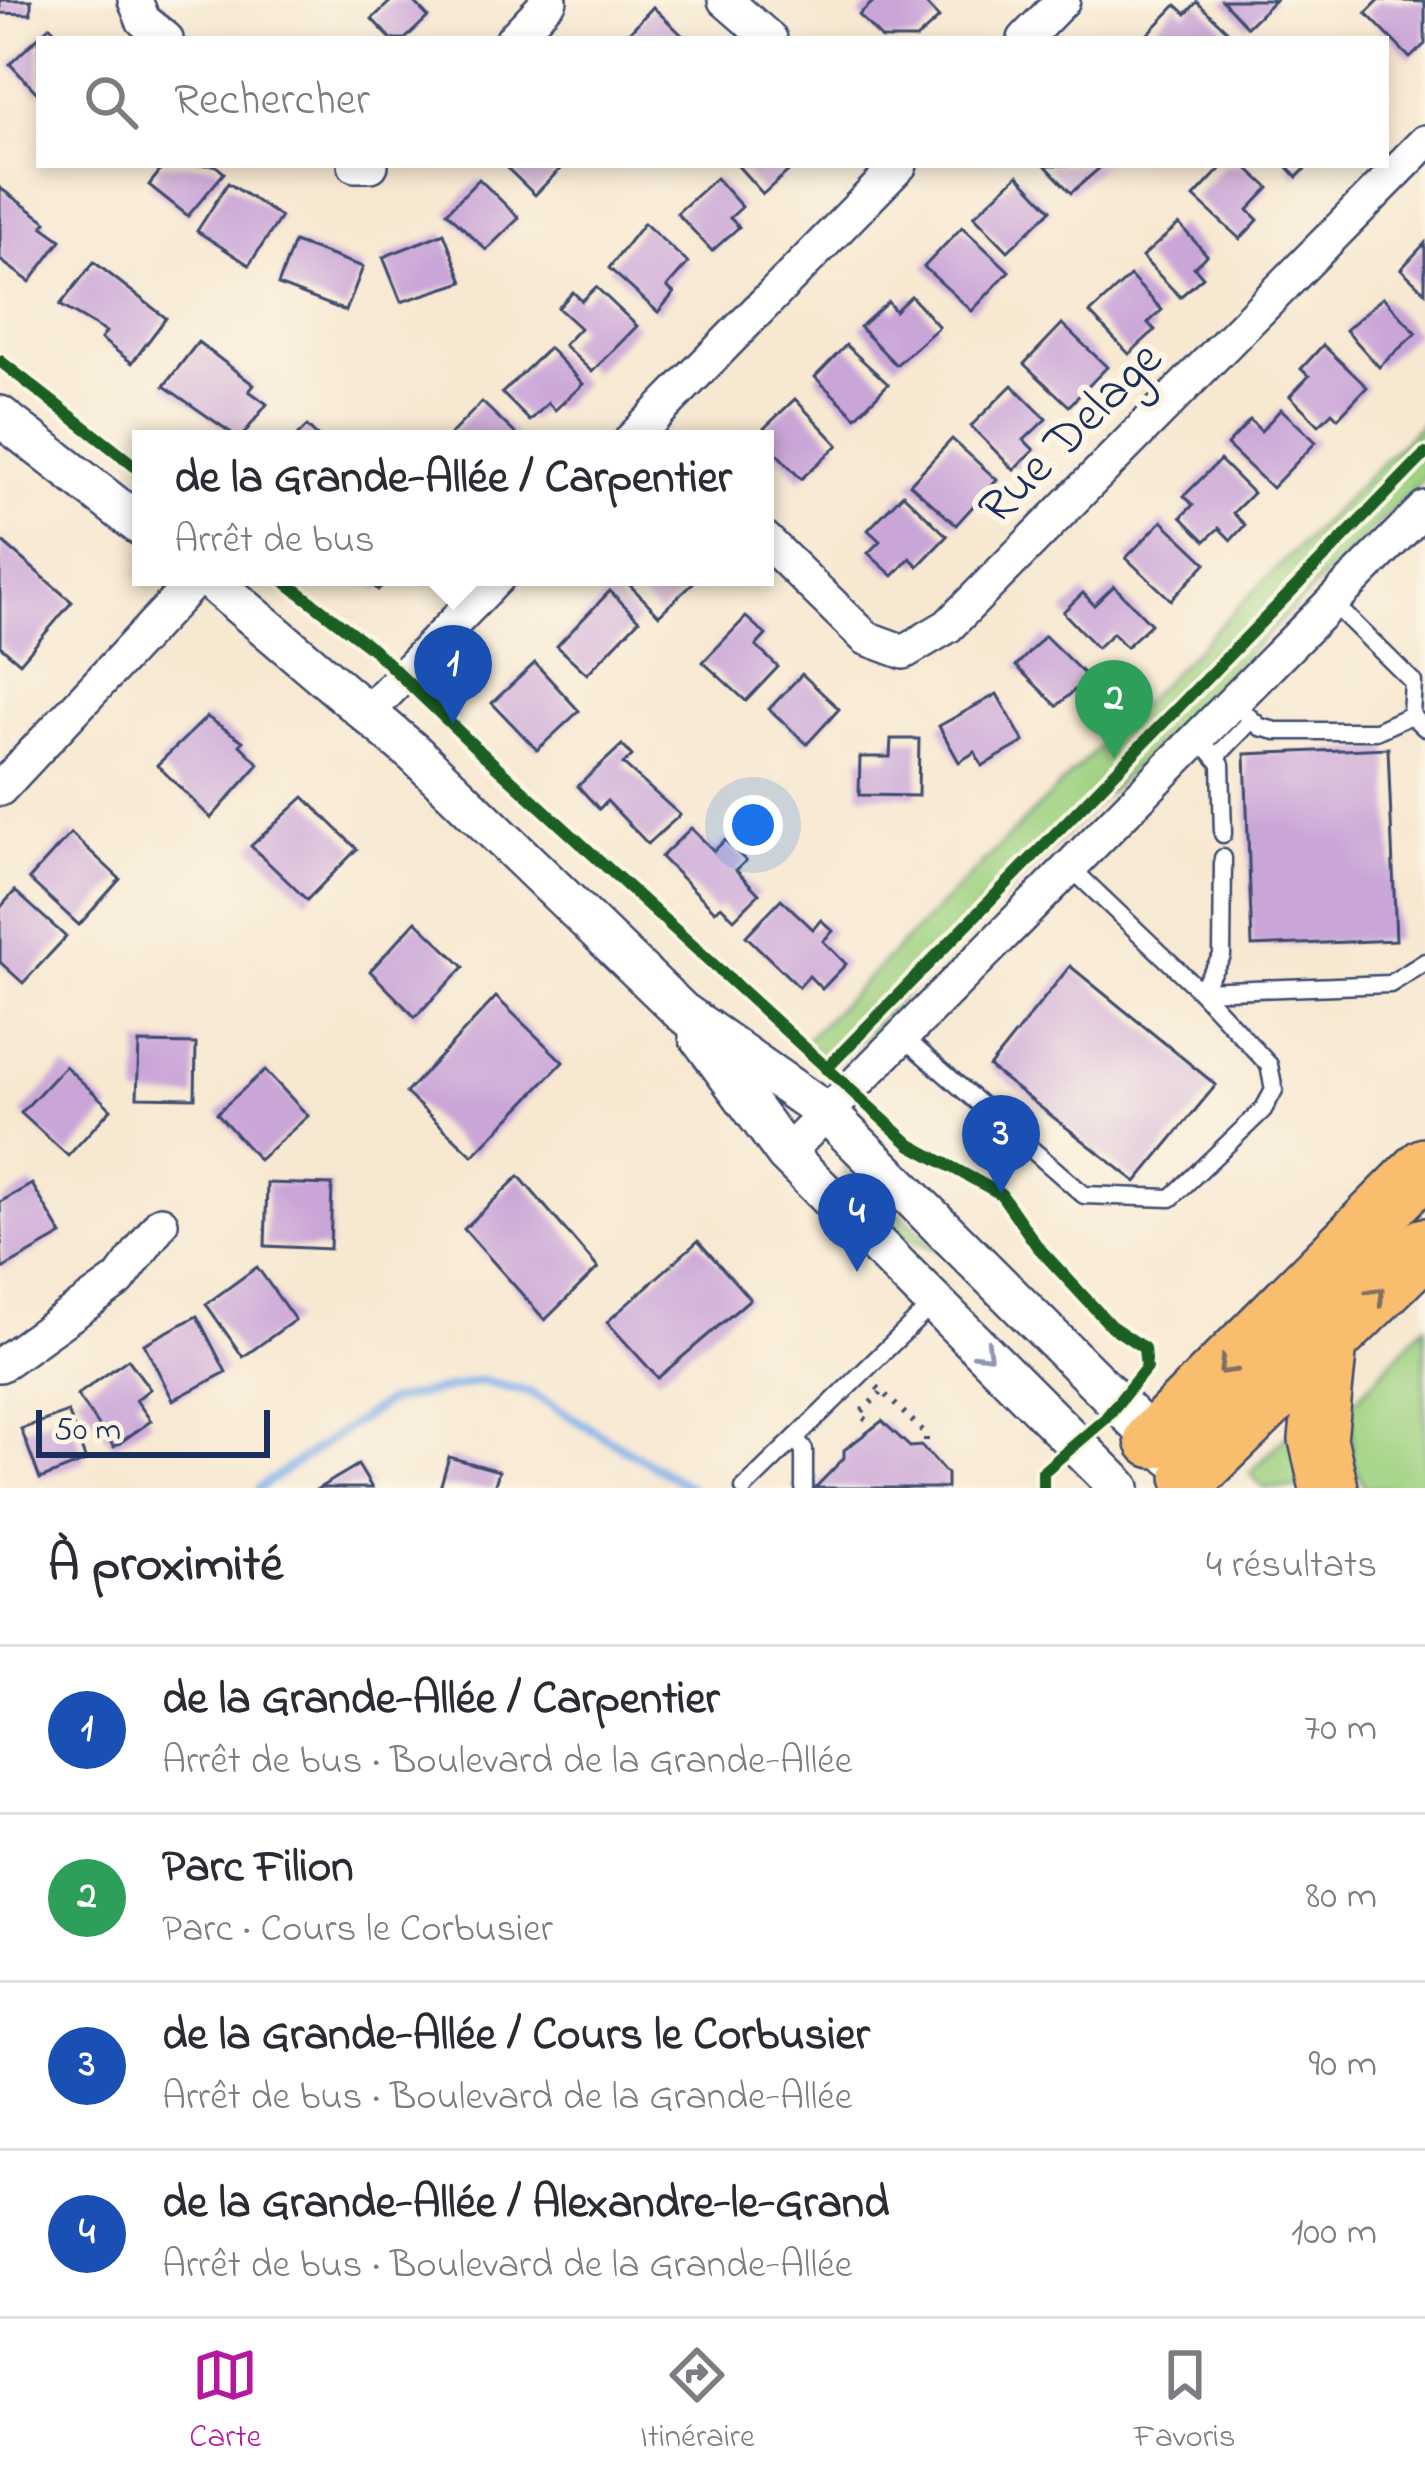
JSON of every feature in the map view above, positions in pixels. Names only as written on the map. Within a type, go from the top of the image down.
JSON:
[{"type":"highway","points":[[1181,1473],[1425,1167]]},
{"type":"highway","points":[[1181,1473],[1328,1344],[1425,1247]]},
{"type":"highway","points":[[1328,1344],[1318,1439],[1329,1488]]},
{"type":"street","points":[[135,0],[143,20],[162,36]]},
{"type":"street","points":[[516,36],[550,0]]},
{"type":"street","points":[[725,0],[767,36]]},
{"type":"street","points":[[1027,36],[1063,0]]},
{"type":"street","name":"Rue Delage","points":[[774,548],[866,638],[904,652],[934,634],[1425,142]]},
{"type":"street","points":[[652,430],[897,168]]},
{"type":"street","points":[[0,416],[132,519]]},
{"type":"street","points":[[786,1154],[1070,867],[1208,747],[1331,602],[1425,508]]},
{"type":"street","points":[[0,789],[190,586]]},
{"type":"street","points":[[218,586],[368,712],[682,1012],[828,1114],[1181,1473]]},
{"type":"street","points":[[368,712],[489,586]]},
{"type":"street","points":[[682,1012],[786,1154],[1114,1486],[1181,1473]]},
{"type":"street","points":[[0,1365],[118,1280],[161,1223]]},
{"type":"lane","points":[[1242,712],[1276,731],[1376,731],[1418,721],[1413,682],[1331,602]]},
{"type":"lane","points":[[1208,747],[1223,834]]},
{"type":"lane","points":[[1200,991],[1222,956],[1223,858]]},
{"type":"lane","points":[[904,1038],[1084,1195],[1171,1198],[1263,1110],[1274,1090],[1269,1065],[1200,991],[1070,867]]},
{"type":"lane","points":[[1200,991],[1390,985],[1425,962]]},
{"type":"lane","points":[[745,1488],[935,1302]]},
{"type":"lane","points":[[795,1439],[804,1450],[804,1488]]},
{"type":"path","points":[[874,1429],[860,1413],[878,1389],[926,1434],[926,1451]]},
{"type":"green space","points":[[1425,420],[1425,477],[832,1067],[804,1042]]},
{"type":"green space","points":[[844,1165],[852,1165],[937,1249],[911,1240],[880,1218],[855,1191]]},
{"type":"green space","points":[[1425,1325],[1425,1488],[1364,1488],[1352,1459],[1352,1404]]},
{"type":"green space","points":[[1296,1426],[1313,1488],[1264,1488],[1250,1473]]},
{"type":"building","points":[[0,0],[31,0],[31,14],[0,13]]},
{"type":"building","points":[[392,0],[412,0],[428,17],[408,36],[388,36],[372,19]]},
{"type":"building","points":[[875,0],[922,0],[939,18],[919,36],[879,36],[859,15]]},
{"type":"building","points":[[1222,0],[1275,0],[1247,27]]},
{"type":"building","points":[[1379,0],[1425,2],[1425,44],[1410,58],[1366,13]]},
{"type":"building","points":[[1197,2],[1233,36],[1146,36],[1176,5],[1186,14]]},
{"type":"building","points":[[653,7],[683,36],[626,36]]},
{"type":"building","points":[[50,26],[60,36],[39,36]]},
{"type":"building","points":[[36,39],[36,92],[10,64]]},
{"type":"building","points":[[156,168],[218,168],[224,173],[188,216],[149,185],[160,171]]},
{"type":"building","points":[[507,168],[561,168],[535,195]]},
{"type":"building","points":[[740,168],[792,168],[763,194]]},
{"type":"building","points":[[1048,168],[1100,168],[1071,193]]},
{"type":"building","points":[[1221,168],[1247,168],[1269,188],[1248,210],[1258,220],[1240,239],[1194,197]]},
{"type":"building","points":[[1018,175],[1051,210],[1008,251],[974,216]]},
{"type":"building","points":[[716,178],[742,207],[730,218],[739,227],[712,251],[677,213]]},
{"type":"building","points":[[479,179],[519,218],[486,250],[447,212]]},
{"type":"building","points":[[228,183],[281,217],[249,265],[197,231]]},
{"type":"building","points":[[0,188],[47,222],[43,227],[61,240],[30,282],[0,260]]},
{"type":"building","points":[[644,223],[688,263],[667,287],[674,293],[658,312],[609,268]]},
{"type":"building","points":[[1179,224],[1207,255],[1194,267],[1203,277],[1180,297],[1142,257]]},
{"type":"building","points":[[962,227],[1009,271],[972,311],[924,267]]},
{"type":"building","points":[[444,233],[463,282],[401,302],[383,257]]},
{"type":"building","points":[[294,242],[363,267],[346,311],[278,285]]},
{"type":"building","points":[[1425,243],[1425,292],[1401,269]]},
{"type":"building","points":[[94,262],[166,318],[132,363],[101,339],[106,332],[60,305]]},
{"type":"building","points":[[1130,276],[1162,310],[1148,323],[1155,330],[1129,354],[1090,313]]},
{"type":"building","points":[[596,287],[637,326],[592,372],[564,345],[580,328],[558,308],[573,292],[582,301]]},
{"type":"building","points":[[911,296],[939,327],[896,365],[860,327],[888,302],[895,311]]},
{"type":"building","points":[[1383,297],[1416,333],[1379,367],[1346,330]]},
{"type":"building","points":[[1062,324],[1107,367],[1069,406],[1024,364]]},
{"type":"building","points":[[198,342],[254,385],[249,391],[267,404],[247,430],[227,430],[164,386]]},
{"type":"building","points":[[846,345],[888,384],[856,417],[815,377]]},
{"type":"building","points":[[1323,345],[1367,387],[1338,418],[1332,412],[1319,425],[1290,396],[1309,376],[1301,369]]},
{"type":"building","points":[[549,348],[583,384],[555,410],[548,403],[530,421],[502,393]]},
{"type":"building","points":[[1012,385],[1046,419],[1024,440],[1034,450],[1014,470],[971,426]]},
{"type":"building","points":[[795,399],[838,445],[801,479],[774,451],[774,430],[762,430]]},
{"type":"building","points":[[482,402],[512,430],[455,430]]},
{"type":"building","points":[[1281,409],[1316,442],[1272,488],[1227,445],[1250,420],[1261,431]]},
{"type":"building","points":[[952,439],[997,480],[956,525],[910,484]]},
{"type":"building","points":[[1220,460],[1253,493],[1233,513],[1245,525],[1231,540],[1219,528],[1205,541],[1181,517],[1193,505],[1184,496]]},
{"type":"building","points":[[903,494],[947,536],[918,566],[910,558],[893,576],[868,553],[880,541],[868,530]]},
{"type":"building","points":[[1162,521],[1206,563],[1171,600],[1126,558]]},
{"type":"building","points":[[0,540],[72,602],[20,663],[0,646]]},
{"type":"building","points":[[631,586],[690,586],[659,615]]},
{"type":"building","points":[[1114,586],[1151,624],[1126,647],[1113,633],[1097,648],[1063,612],[1083,593],[1094,605]]},
{"type":"building","points":[[610,591],[639,620],[587,674],[557,646]]},
{"type":"building","points":[[746,617],[766,635],[756,646],[778,667],[746,701],[703,662]]},
{"type":"building","points":[[1045,636],[1088,678],[1057,706],[1016,666]]},
{"type":"building","points":[[535,663],[579,711],[537,750],[492,703]]},
{"type":"building","points":[[802,674],[839,709],[807,744],[769,709]]},
{"type":"building","points":[[997,694],[1024,742],[982,766],[975,752],[959,762],[939,726]]},
{"type":"building","points":[[207,717],[243,741],[240,745],[259,764],[211,818],[157,765]]},
{"type":"building","points":[[891,739],[919,739],[918,796],[859,795],[860,757],[890,757]]},
{"type":"building","points":[[622,745],[632,756],[623,764],[680,815],[648,844],[607,801],[599,809],[578,786]]},
{"type":"building","points":[[1388,748],[1396,940],[1252,946],[1245,754]]},
{"type":"building","points":[[304,797],[357,849],[307,900],[251,846]]},
{"type":"building","points":[[691,828],[714,851],[725,840],[746,861],[736,870],[759,894],[734,919],[721,906],[715,911],[661,857]]},
{"type":"building","points":[[71,833],[120,879],[79,925],[29,879]]},
{"type":"building","points":[[15,891],[66,937],[23,983],[0,962],[0,908]]},
{"type":"building","points":[[781,899],[813,929],[821,920],[833,931],[823,941],[846,964],[822,989],[809,976],[799,987],[746,936]]},
{"type":"building","points":[[416,921],[464,967],[415,1017],[370,971]]},
{"type":"building","points":[[1070,966],[1216,1085],[1136,1182],[989,1067]]},
{"type":"building","points":[[496,997],[563,1062],[473,1156],[406,1093]]},
{"type":"building","points":[[139,1043],[196,1044],[195,1098],[137,1097]]},
{"type":"building","points":[[65,1066],[111,1109],[68,1156],[21,1113]]},
{"type":"building","points":[[265,1070],[308,1116],[259,1160],[217,1113]]},
{"type":"building","points":[[519,1176],[598,1268],[545,1320],[464,1229]]},
{"type":"building","points":[[267,1183],[332,1185],[330,1249],[265,1246]]},
{"type":"building","points":[[32,1184],[62,1235],[2,1269],[0,1202]]},
{"type":"building","points":[[698,1241],[750,1299],[658,1378],[607,1322]]},
{"type":"building","points":[[257,1267],[295,1320],[243,1357],[206,1304]]},
{"type":"building","points":[[197,1316],[226,1372],[173,1400],[144,1344]]},
{"type":"building","points":[[128,1359],[150,1389],[136,1400],[151,1421],[114,1447],[77,1395]]},
{"type":"building","points":[[68,1412],[86,1461],[40,1479],[21,1429]]},
{"type":"building","points":[[882,1421],[910,1447],[921,1446],[933,1458],[947,1474],[947,1488],[815,1488],[844,1458],[844,1450]]},
{"type":"building","points":[[449,1457],[499,1471],[494,1488],[440,1488]]},
{"type":"building","points":[[358,1465],[372,1488],[319,1488]]},
{"type":"waterway","points":[[259,1488],[386,1402],[481,1381],[531,1393],[691,1488]]},
{"type":"cycle path","points":[[0,361],[132,464]]},
{"type":"cycle path","points":[[826,1069],[1425,454]]},
{"type":"cycle path","points":[[291,586],[373,649],[911,1145],[1001,1194],[1037,1246],[1111,1326],[1144,1348],[1146,1368],[1105,1419],[1043,1472],[1043,1488]]},
{"type":"place","name":"de la Grande-Allée / Carpentier","points":[[453,724]]},
{"type":"place","name":"Parc Filion","points":[[1114,759]]},
{"type":"place","name":"de la Grande-Allée / Cours le Corbusier","points":[[1001,1194]]},
{"type":"place","name":"de la Grande-Allée / Alexandre-le-Grand","points":[[857,1272]]}]
